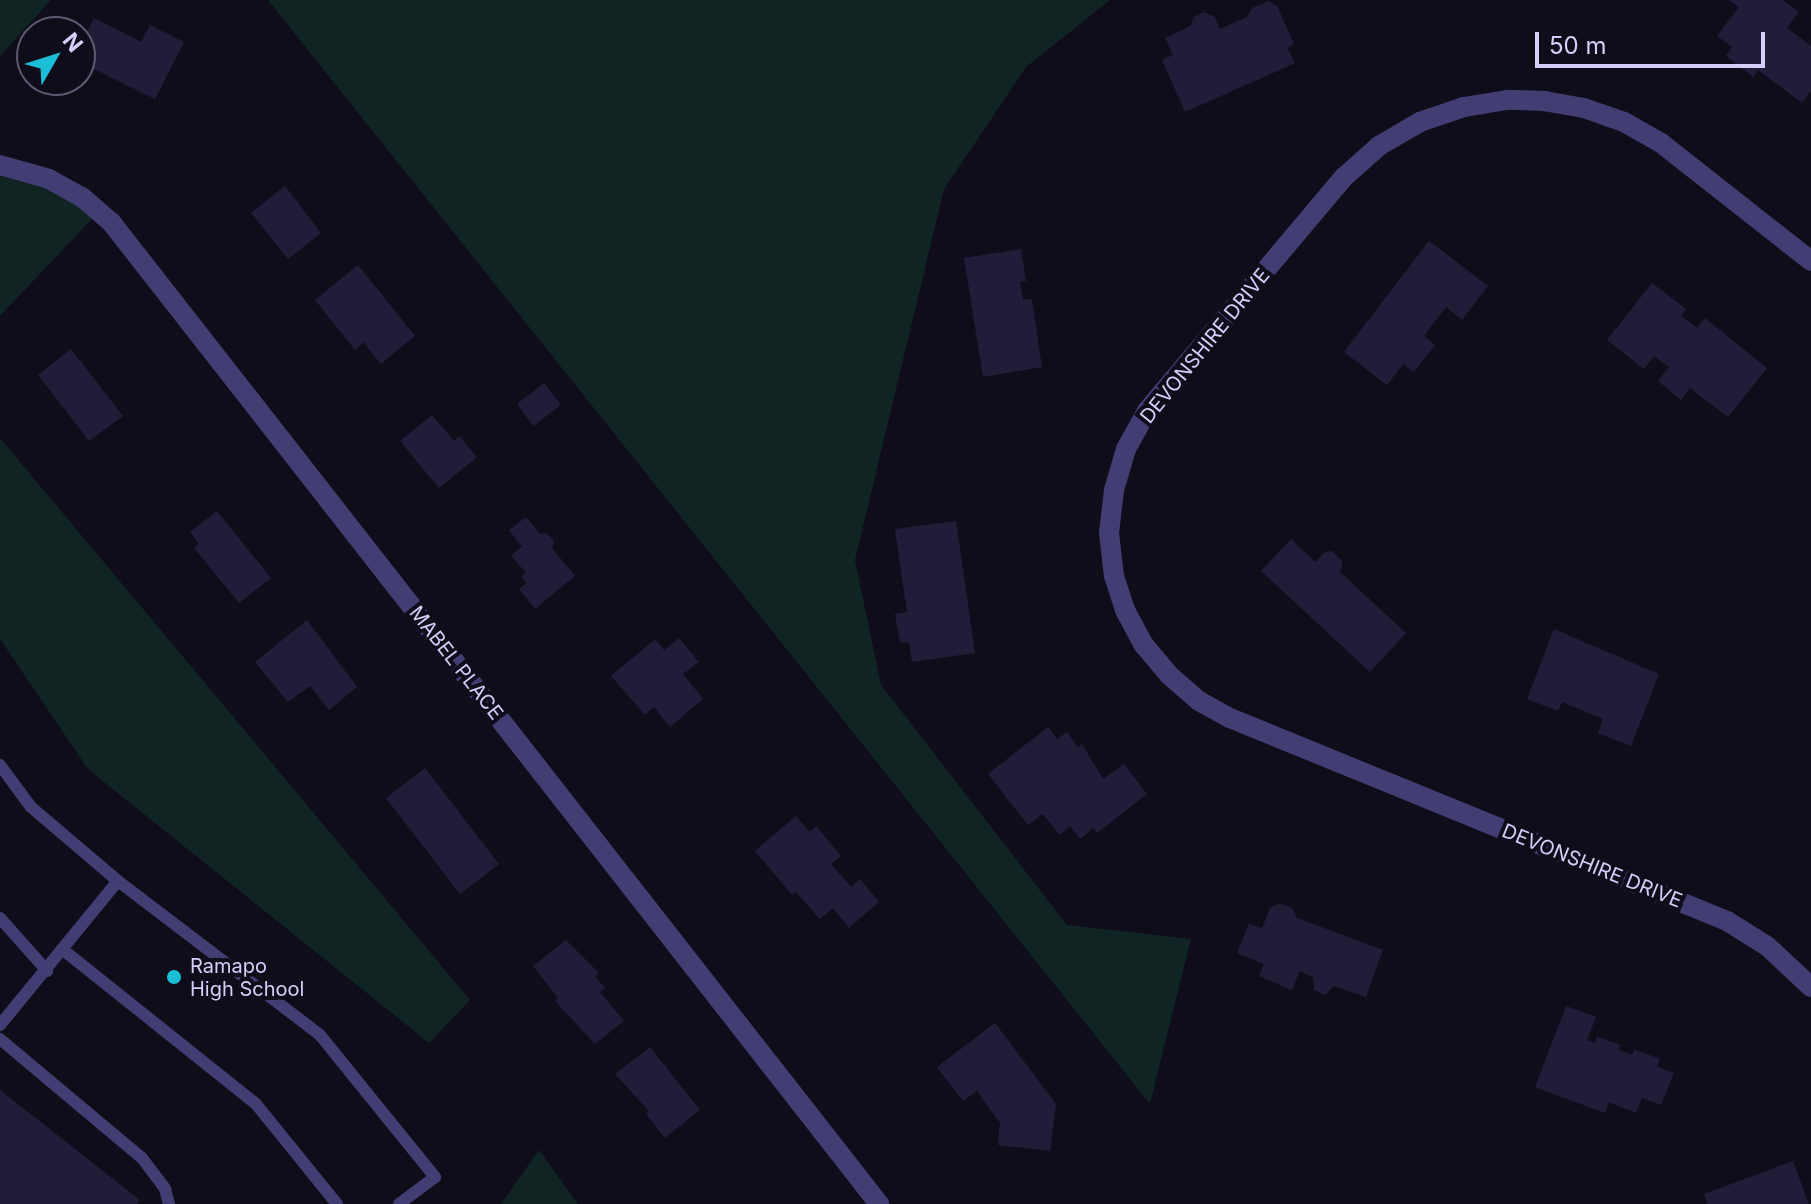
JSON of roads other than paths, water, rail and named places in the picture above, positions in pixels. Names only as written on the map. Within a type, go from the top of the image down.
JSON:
[{"type":"street","name":"DEVONSHIRE DRIVE","points":[[1811,261],[1661,143],[1611,117],[1545,101],[1507,100],[1464,107],[1420,122],[1379,146],[1344,177],[1147,411],[1126,449],[1114,490],[1109,533],[1114,576],[1125,610],[1144,645],[1169,675],[1199,701],[1245,724],[1727,921],[1767,946],[1811,987]]},
{"type":"street","name":"MABEL PLACE","points":[[0,165],[49,179],[82,197],[111,222],[879,1204]]},
{"type":"lane","points":[[0,765],[31,807],[118,881],[320,1035],[435,1177],[399,1204]]},
{"type":"lane","points":[[0,1025],[118,881]]},
{"type":"lane","points":[[0,918],[47,971]]},
{"type":"lane","points":[[62,949],[256,1104],[337,1204]]},
{"type":"lane","points":[[0,1039],[142,1158],[165,1189],[169,1204]]},
{"type":"place","name":"Ramapo High School","points":[[174,977]]}]
